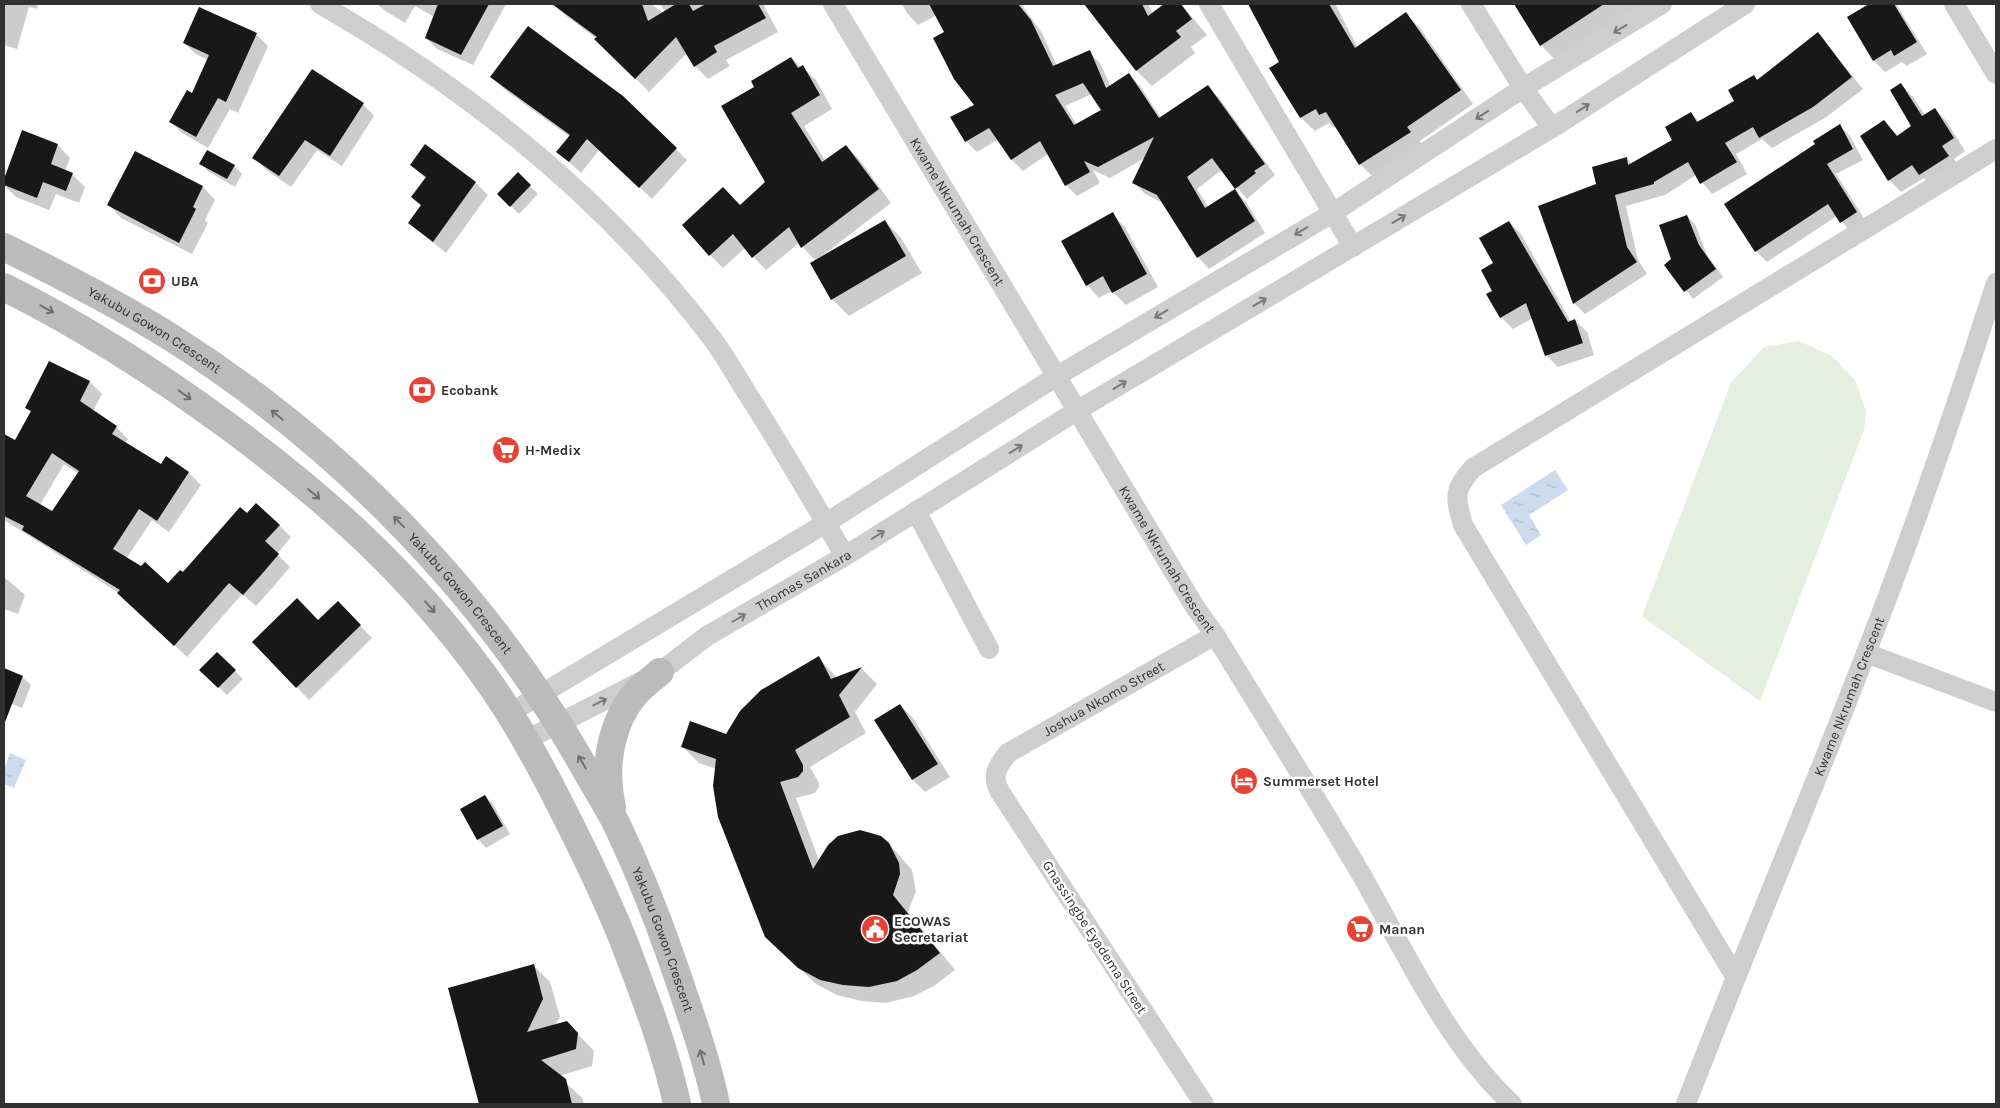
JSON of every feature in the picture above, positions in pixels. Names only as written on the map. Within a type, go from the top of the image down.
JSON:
[{"type":"main road","name":"Yakubu Gowon Crescent","points":[[4,247],[84,286],[173,339],[262,402],[331,458],[377,500],[422,546],[489,626],[541,694],[560,723],[616,823],[655,913],[686,1001],[716,1104]]},
{"type":"main road","points":[[4,286],[102,339],[175,387],[270,457],[395,567],[435,612],[484,674],[510,713],[526,740],[606,896],[651,1014],[677,1104]]},
{"type":"main road","points":[[616,823],[609,791],[609,754],[619,718],[636,693],[660,672]]},
{"type":"street","points":[[320,4],[461,92],[528,146],[586,198],[660,273],[712,339],[845,556]]},
{"type":"street","name":"Kwame Nkrumah Crescent","points":[[833,4],[1195,606],[1216,635],[1346,849],[1446,1023],[1494,1087],[1512,1104]]},
{"type":"street","points":[[1208,4],[1352,247]]},
{"type":"street","points":[[1471,4],[1523,88],[1552,128]]},
{"type":"street","points":[[510,713],[826,523],[1057,376],[1331,214],[1523,88],[1662,4]]},
{"type":"street","name":"Thomas Sankara","points":[[526,740],[660,672],[707,636],[845,556],[1078,410],[1552,128],[1745,4]]},
{"type":"street","points":[[1954,4],[1996,74]]},
{"type":"street","points":[[1735,976],[1463,525],[1457,503],[1458,485],[1473,468],[1481,463],[1996,150]]},
{"type":"street","name":"Kwame Nkrumah Crescent","points":[[1686,1104],[1735,976],[1866,653],[1941,450],[1996,283]]},
{"type":"street","points":[[916,511],[989,649]]},
{"type":"street","name":"Joshua Nkomo Street","points":[[996,768],[1008,753],[1216,635]]},
{"type":"street","points":[[1866,653],[1996,702]]},
{"type":"street","name":"Gnassingbe Eyadema Street","points":[[996,768],[994,778],[1000,792],[1204,1104]]},
{"type":"green space","points":[[1799,341],[1832,356],[1855,380],[1866,411],[1864,430],[1760,701],[1642,616],[1731,383],[1764,347]]},
{"type":"water","points":[[1555,470],[1568,490],[1529,515],[1541,535],[1526,545],[1501,505]]},
{"type":"water","points":[[10,753],[26,760],[14,788],[4,784],[4,770]]},
{"type":"building","points":[[438,4],[489,4],[461,55],[425,38]]},
{"type":"building","points":[[552,4],[642,4],[648,21],[676,4],[689,4],[693,11],[706,4],[758,4],[766,18],[714,46],[717,52],[694,67],[676,37],[635,79],[594,39],[597,37]]},
{"type":"building","points":[[929,4],[1018,4],[1031,20],[1053,66],[1090,50],[1106,88],[1129,73],[1159,118],[1208,85],[1265,164],[1254,171],[1256,173],[1235,189],[1255,221],[1197,258],[1157,195],[1132,183],[1154,137],[1098,167],[1084,161],[1090,172],[1065,186],[1040,141],[1011,160],[989,128],[965,142],[950,117],[974,105],[954,79],[933,38],[944,32]],"holes":[[[1083,83],[1101,110],[1074,125],[1055,95]],[[1212,158],[1235,189],[1205,208],[1187,177]]]},
{"type":"building","points":[[1084,4],[1142,4],[1148,16],[1164,4],[1181,4],[1192,19],[1176,31],[1181,37],[1136,71]]},
{"type":"building","points":[[1248,4],[1329,4],[1355,48],[1406,12],[1461,90],[1407,127],[1411,132],[1359,165],[1326,112],[1319,115],[1316,109],[1300,118],[1269,68],[1279,62]]},
{"type":"building","points":[[1514,4],[1604,4],[1540,46]]},
{"type":"building","points":[[1869,4],[1894,4],[1917,42],[1894,56],[1891,50],[1873,61],[1847,17]]},
{"type":"building","points":[[199,7],[257,33],[226,102],[218,98],[196,137],[169,122],[187,90],[192,93],[209,55],[183,43]]},
{"type":"building","points":[[528,26],[623,96],[677,148],[639,188],[587,139],[569,162],[556,152],[570,135],[490,77]]},
{"type":"building","points":[[1818,32],[1852,77],[1813,107],[1759,138],[1753,127],[1725,143],[1737,162],[1700,184],[1688,162],[1654,182],[1654,184],[1615,195],[1627,247],[1637,262],[1573,304],[1538,206],[1596,184],[1592,167],[1627,157],[1628,165],[1672,140],[1665,127],[1691,112],[1697,122],[1734,101],[1728,90],[1754,75],[1757,80]]},
{"type":"building","points":[[791,57],[798,68],[803,65],[820,95],[791,113],[822,162],[846,145],[879,189],[801,248],[789,227],[752,258],[733,234],[709,256],[682,225],[723,187],[740,205],[765,182],[721,106],[754,87],[751,81]]},
{"type":"building","points":[[312,69],[364,103],[330,156],[305,140],[279,176],[252,158]]},
{"type":"building","points":[[1901,83],[1922,116],[1935,108],[1954,138],[1942,146],[1949,156],[1919,175],[1912,165],[1888,181],[1860,136],[1884,120],[1897,136],[1911,126],[1890,90]]},
{"type":"building","points":[[1840,124],[1853,149],[1827,164],[1857,212],[1840,223],[1828,204],[1755,252],[1724,204],[1815,144],[1813,141]]},
{"type":"building","points":[[22,130],[58,144],[51,164],[73,173],[66,191],[43,182],[37,198],[4,185],[4,179]]},
{"type":"building","points":[[425,144],[476,182],[433,242],[408,223],[421,205],[411,197],[426,177],[410,165]]},
{"type":"building","points":[[207,150],[235,165],[227,179],[199,164]]},
{"type":"building","points":[[135,151],[203,186],[193,207],[196,209],[179,243],[107,205]]},
{"type":"building","points":[[518,172],[531,185],[510,207],[497,194]]},
{"type":"building","points":[[1113,212],[1147,274],[1112,293],[1103,276],[1086,286],[1061,241]]},
{"type":"building","points":[[1687,215],[1699,245],[1716,269],[1684,292],[1664,265],[1671,259],[1659,225]]},
{"type":"building","points":[[885,220],[906,256],[831,300],[810,263]]},
{"type":"building","points":[[1509,221],[1568,322],[1575,319],[1583,343],[1545,356],[1526,303],[1500,318],[1486,294],[1492,291],[1481,270],[1493,263],[1479,238]]},
{"type":"building","points":[[49,361],[90,381],[80,401],[117,426],[112,434],[161,464],[166,456],[189,472],[157,521],[139,509],[113,549],[141,566],[145,562],[168,583],[180,570],[183,572],[240,507],[247,513],[256,503],[280,525],[265,541],[279,554],[243,595],[229,583],[174,646],[117,593],[120,590],[22,530],[24,526],[4,516],[4,434],[15,440],[31,411],[25,408]],"holes":[[[52,453],[79,471],[52,511],[26,496]]]},
{"type":"building","points":[[297,598],[318,620],[338,601],[361,625],[296,688],[252,642]]},
{"type":"building","points":[[217,652],[236,670],[218,688],[199,670]]},
{"type":"building","points":[[819,656],[831,679],[862,667],[839,695],[850,717],[795,750],[803,765],[803,771],[798,777],[780,782],[813,869],[828,845],[838,836],[860,830],[881,836],[889,843],[899,863],[900,874],[893,895],[940,953],[917,970],[897,981],[869,987],[843,985],[820,980],[798,968],[765,937],[718,817],[713,786],[716,759],[681,747],[690,721],[726,734],[740,711],[761,690]]},
{"type":"building","points":[[4,668],[23,676],[5,722],[4,722]]},
{"type":"building","points":[[900,704],[938,764],[912,780],[874,720]]},
{"type":"building","points":[[485,795],[503,826],[477,840],[460,809]]},
{"type":"building","points":[[534,964],[543,999],[527,1032],[567,1021],[578,1033],[576,1049],[541,1060],[566,1079],[572,1104],[479,1104],[448,988]]},
{"type":"place","name":"UBA","points":[[152,281]]},
{"type":"place","name":"Ecobank","points":[[422,390]]},
{"type":"place","name":"H-Medix","points":[[506,450]]},
{"type":"place","name":"Summerset Hotel","points":[[1244,781]]},
{"type":"place","name":"ECOWAS Secretariat","points":[[875,929]]},
{"type":"place","name":"Manan","points":[[1360,929]]}]
